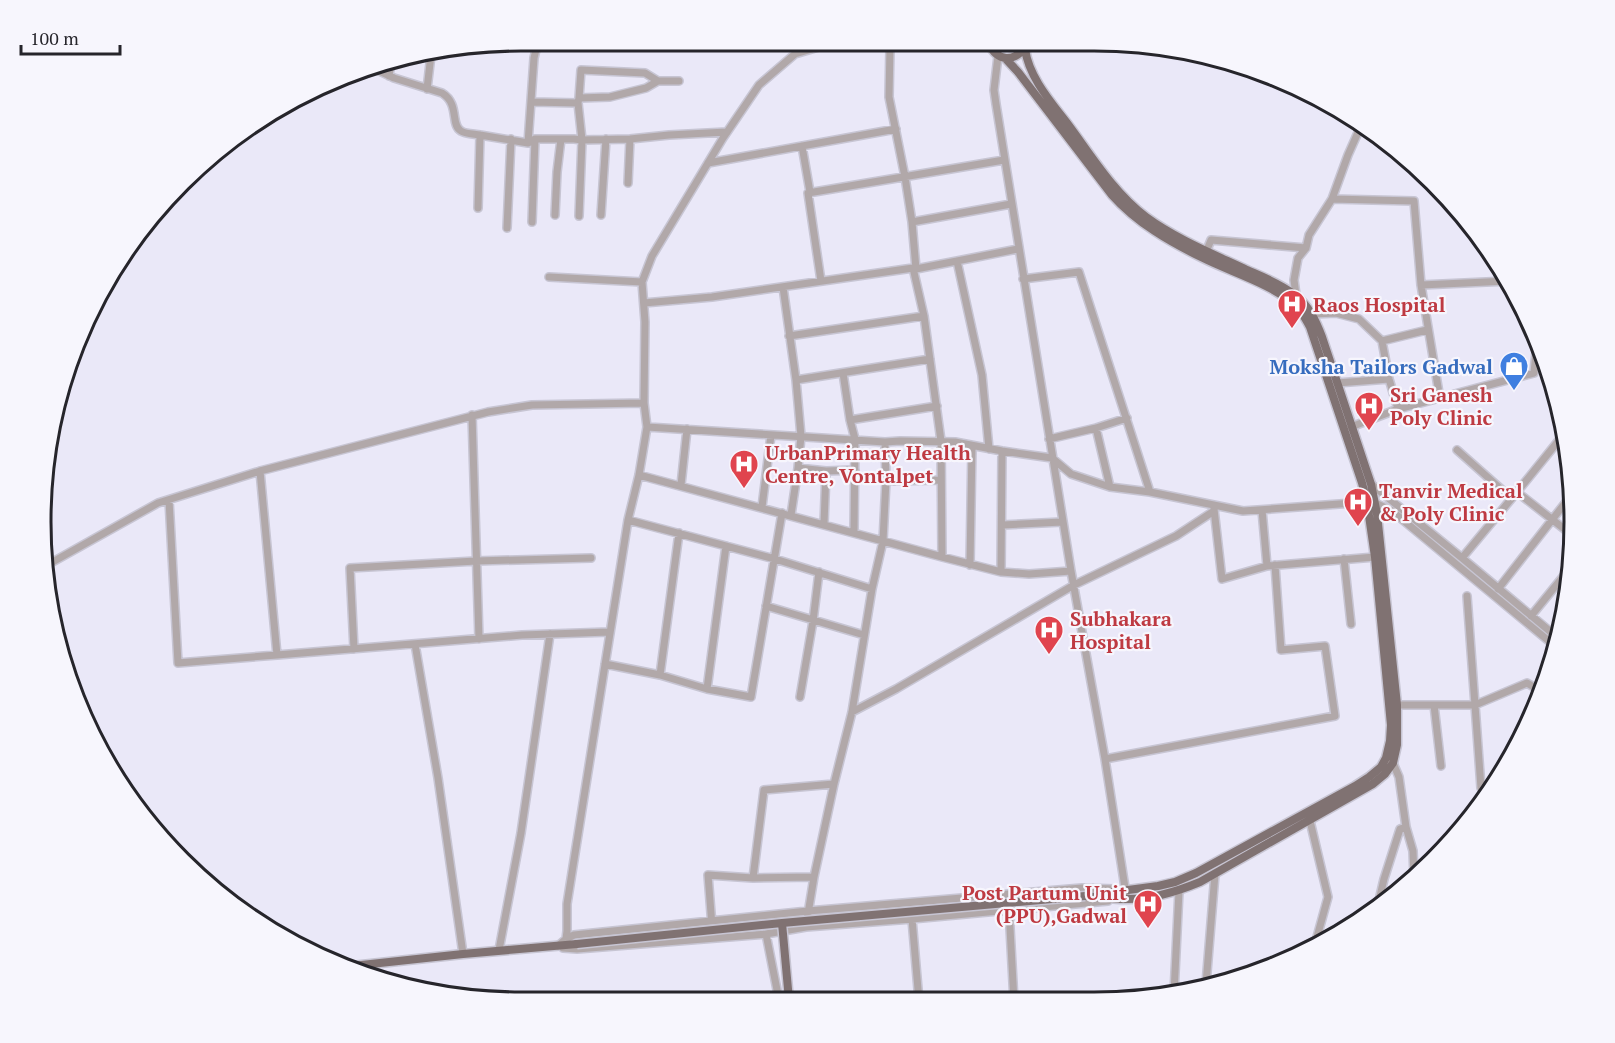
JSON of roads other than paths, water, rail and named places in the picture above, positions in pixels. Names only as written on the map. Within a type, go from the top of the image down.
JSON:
[{"type":"main road","points":[[993,51],[1018,72],[1112,195],[1128,212],[1181,247],[1274,291],[1299,309],[1310,327],[1367,484]]},
{"type":"main road","points":[[1001,57],[1012,58],[1021,51]]},
{"type":"main road","points":[[1025,51],[1026,59],[1035,79],[1053,105],[1117,189],[1134,207],[1154,222],[1206,252],[1296,295],[1312,314],[1322,337],[1351,427],[1367,484],[1383,556],[1397,705],[1397,745],[1385,774],[1373,784],[1215,874],[1179,891],[1126,899],[1085,896]]},
{"type":"main road","points":[[364,965],[782,923],[1085,896],[1158,886],[1196,873],[1355,786],[1370,777],[1389,760],[1391,725],[1371,503]]},
{"type":"main road","points":[[782,923],[788,992]]},
{"type":"street","points":[[532,222],[532,141],[529,112],[532,102],[536,51]]},
{"type":"street","points":[[566,939],[567,904],[609,632],[647,427],[644,403],[642,282],[652,256],[727,132],[759,85],[795,54],[805,51]]},
{"type":"street","points":[[886,51],[889,97],[912,222],[915,269],[924,316],[941,441],[942,557]]},
{"type":"street","points":[[558,946],[577,949],[766,934],[806,927],[1126,899],[1105,759],[1062,522],[1004,160],[994,90],[1001,57]]},
{"type":"street","points":[[427,89],[430,60]]},
{"type":"street","points":[[389,76],[390,70]]},
{"type":"street","points":[[579,216],[582,141],[578,100],[581,70],[645,73],[658,81]]},
{"type":"street","points":[[382,72],[449,97],[456,123],[461,131],[480,135],[532,141],[574,138],[582,141],[727,132]]},
{"type":"street","points":[[532,102],[610,97],[646,88],[658,81],[679,81]]},
{"type":"street","points":[[708,163],[896,129]]},
{"type":"street","points":[[1296,295],[1294,280],[1298,258],[1306,248],[1309,235],[1332,199],[1358,132]]},
{"type":"street","points":[[478,208],[480,135]]},
{"type":"street","points":[[507,228],[511,139]]},
{"type":"street","points":[[555,215],[561,139]]},
{"type":"street","points":[[601,214],[606,139]]},
{"type":"street","points":[[627,183],[630,139]]},
{"type":"street","points":[[802,146],[810,192],[808,193],[820,281]]},
{"type":"street","points":[[810,192],[1004,160]]},
{"type":"street","points":[[1332,199],[1414,201],[1421,285],[1440,399]]},
{"type":"street","points":[[912,222],[1011,204]]},
{"type":"street","points":[[1206,252],[1211,240],[1306,248]]},
{"type":"street","points":[[644,303],[712,297],[915,269],[1018,249]]},
{"type":"street","points":[[957,261],[982,375],[989,449]]},
{"type":"street","points":[[1023,279],[1080,272],[1150,492]]},
{"type":"street","points":[[549,277],[642,282]]},
{"type":"street","points":[[1421,285],[1498,281]]},
{"type":"street","points":[[783,287],[801,436],[791,515]]},
{"type":"street","points":[[1312,314],[1336,313],[1359,319],[1382,341],[1389,379],[1398,409]]},
{"type":"street","points":[[789,336],[924,316]]},
{"type":"street","points":[[1382,341],[1427,330]]},
{"type":"street","points":[[796,380],[930,359]]},
{"type":"street","points":[[1351,427],[1398,409],[1534,374],[1536,361]]},
{"type":"street","points":[[843,373],[855,440],[854,532]]},
{"type":"street","points":[[1337,383],[1389,379]]},
{"type":"street","points":[[53,562],[159,503],[260,471],[472,416],[532,405],[644,403]]},
{"type":"street","points":[[850,420],[937,406]]},
{"type":"street","points":[[472,416],[479,639]]},
{"type":"street","points":[[1049,439],[1127,418]]},
{"type":"street","points":[[647,427],[885,442],[941,441],[1052,458],[1071,474],[1110,487],[1150,492],[1214,508],[1243,511],[1371,503],[1392,511],[1549,641]]},
{"type":"street","points":[[1096,428],[1110,487]]},
{"type":"street","points":[[681,485],[687,429]]},
{"type":"street","points":[[762,507],[771,435]]},
{"type":"street","points":[[806,927],[814,877],[852,712],[872,589],[883,540],[885,442]]},
{"type":"street","points":[[1462,558],[1557,443]]},
{"type":"street","points":[[970,565],[972,446]]},
{"type":"street","points":[[1457,450],[1510,497],[1517,492]]},
{"type":"street","points":[[1001,572],[1002,451]]},
{"type":"street","points":[[798,468],[826,471],[855,470]]},
{"type":"street","points":[[260,471],[277,655]]},
{"type":"street","points":[[824,524],[826,471]]},
{"type":"street","points":[[639,475],[1001,572],[1029,574],[1071,571]]},
{"type":"street","points":[[885,481],[941,480]]},
{"type":"street","points":[[1367,484],[1462,558],[1551,632]]},
{"type":"street","points":[[1517,492],[1564,529]]},
{"type":"street","points":[[169,500],[178,663],[479,639],[609,632]]},
{"type":"street","points":[[1498,589],[1563,505]]},
{"type":"street","points":[[1214,508],[1222,579],[1271,566],[1375,557]]},
{"type":"street","points":[[852,712],[896,689],[1074,585],[1176,536],[1214,508]]},
{"type":"street","points":[[1105,759],[1335,716],[1325,646],[1281,650],[1262,510]]},
{"type":"street","points":[[605,664],[751,698],[782,513]]},
{"type":"street","points":[[628,520],[775,559],[872,589]]},
{"type":"street","points":[[1002,525],[1062,522]]},
{"type":"street","points":[[660,675],[679,533]]},
{"type":"street","points":[[707,689],[726,546]]},
{"type":"street","points":[[354,649],[350,568],[591,558]]},
{"type":"street","points":[[1344,559],[1351,624]]},
{"type":"street","points":[[801,697],[819,572]]},
{"type":"street","points":[[1531,615],[1560,580]]},
{"type":"street","points":[[1467,596],[1481,788]]},
{"type":"street","points":[[765,606],[864,635]]},
{"type":"street","points":[[499,950],[521,833],[550,634]]},
{"type":"street","points":[[415,644],[464,954]]},
{"type":"street","points":[[1397,705],[1475,705],[1527,684],[1534,687]]},
{"type":"street","points":[[1434,705],[1441,766]]},
{"type":"street","points":[[1389,760],[1399,777],[1406,827],[1413,851],[1414,866]]},
{"type":"street","points":[[753,878],[764,790],[834,784]]},
{"type":"street","points":[[1310,821],[1328,897],[1318,935]]},
{"type":"street","points":[[1380,895],[1400,828],[1406,827]]},
{"type":"street","points":[[1206,978],[1215,874]]},
{"type":"street","points":[[713,938],[708,875],[753,878],[814,877]]},
{"type":"street","points":[[558,946],[574,935],[808,911],[1082,888],[1125,889]]},
{"type":"street","points":[[1174,985],[1179,891]]},
{"type":"street","points":[[1009,910],[1014,992]]},
{"type":"street","points":[[912,919],[918,992]]},
{"type":"street","points":[[766,934],[777,992]]},
{"type":"place","name":"Raos Hospital","points":[[1292,330]]},
{"type":"place","name":"Moksha Tailors Gadwal","points":[[1514,392]]},
{"type":"place","name":"Sri Ganesh Poly Clinic","points":[[1369,432]]},
{"type":"place","name":"UrbanPrimary Health Centre, Vontalpet","points":[[744,490]]},
{"type":"place","name":"Tanvir Medical & Poly Clinic","points":[[1358,528]]},
{"type":"place","name":"Subhakara Hospital","points":[[1049,656]]},
{"type":"place","name":"Post Partum Unit (PPU),Gadwal","points":[[1148,930]]}]
